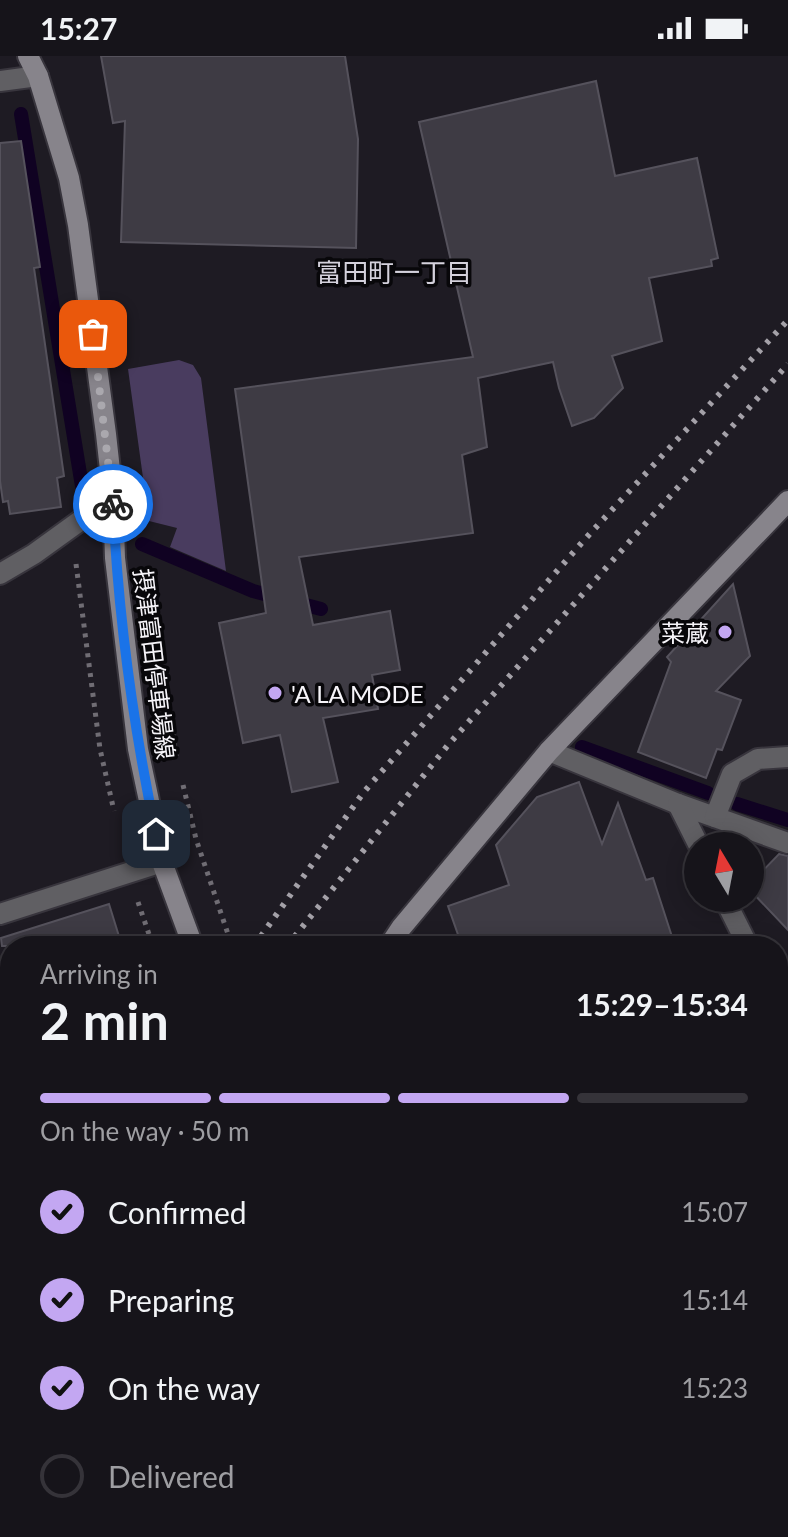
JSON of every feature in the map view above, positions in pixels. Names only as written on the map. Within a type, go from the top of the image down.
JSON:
[{"type":"main road","name":"摂津富田停車場線","points":[[28,56],[38,76],[72,194],[113,497],[115,558],[132,715],[162,862],[189,936]]},
{"type":"main road","points":[[396,936],[549,751],[788,501]]},
{"type":"street","points":[[0,81],[38,76]]},
{"type":"street","points":[[0,574],[34,554],[113,497]]},
{"type":"street","points":[[549,751],[678,804],[788,843]]},
{"type":"street","points":[[715,817],[732,774],[758,759],[788,757]]},
{"type":"street","points":[[678,804],[692,832]]},
{"type":"street","points":[[0,914],[162,862]]},
{"type":"street","points":[[731,912],[743,936]]},
{"type":"path","points":[[169,705],[178,765]]},
{"type":"path","points":[[182,780],[196,839],[229,936]]},
{"type":"shaded area","points":[[179,360],[193,365],[201,378],[226,571],[170,547],[177,528],[149,521],[128,369]]},
{"type":"building","points":[[101,56],[345,56],[358,139],[356,248],[121,242],[125,121],[113,123]]},
{"type":"building","points":[[596,81],[615,176],[697,158],[718,258],[711,260],[712,266],[649,278],[662,341],[612,356],[623,388],[594,418],[572,426],[553,362],[478,378],[487,447],[462,455],[473,533],[299,557],[313,625],[390,611],[400,670],[372,675],[378,709],[323,718],[338,782],[292,792],[280,735],[243,743],[219,623],[266,613],[235,389],[473,357],[419,122]]},
{"type":"building","points":[[21,141],[40,267],[34,268],[64,476],[57,478],[61,507],[10,514],[8,501],[3,502],[0,481],[0,143]]},
{"type":"building","points":[[733,584],[750,656],[716,691],[741,700],[722,750],[717,749],[706,778],[638,752],[671,662],[667,657]]},
{"type":"building","points":[[579,782],[602,844],[618,803],[646,880],[653,878],[672,936],[458,936],[448,906],[509,885],[496,845],[537,797]]},
{"type":"building","points":[[779,854],[788,856],[788,930],[764,905],[764,870]]},
{"type":"building","points":[[109,904],[119,936],[7,936]]},
{"type":"waterway","points":[[21,114],[82,486]]},
{"type":"waterway","points":[[142,544],[253,591],[321,609]]},
{"type":"waterway","points":[[582,747],[708,793]]},
{"type":"waterway","points":[[737,804],[788,820]]},
{"type":"railway","points":[[261,936],[363,793],[585,539],[788,320]]},
{"type":"railway","points":[[295,936],[448,745],[788,364]]},
{"type":"way so far","points":[[93,334],[113,504]]},
{"type":"place","name":"菜蔵","points":[[725,632]]},
{"type":"place","name":"'A LA MODE","points":[[275,693]]},
{"type":"district","name":"富田町一丁目","points":[[394,272]]},
{"type":"route","points":[[113,504],[115,558],[132,715],[156,834]]}]
